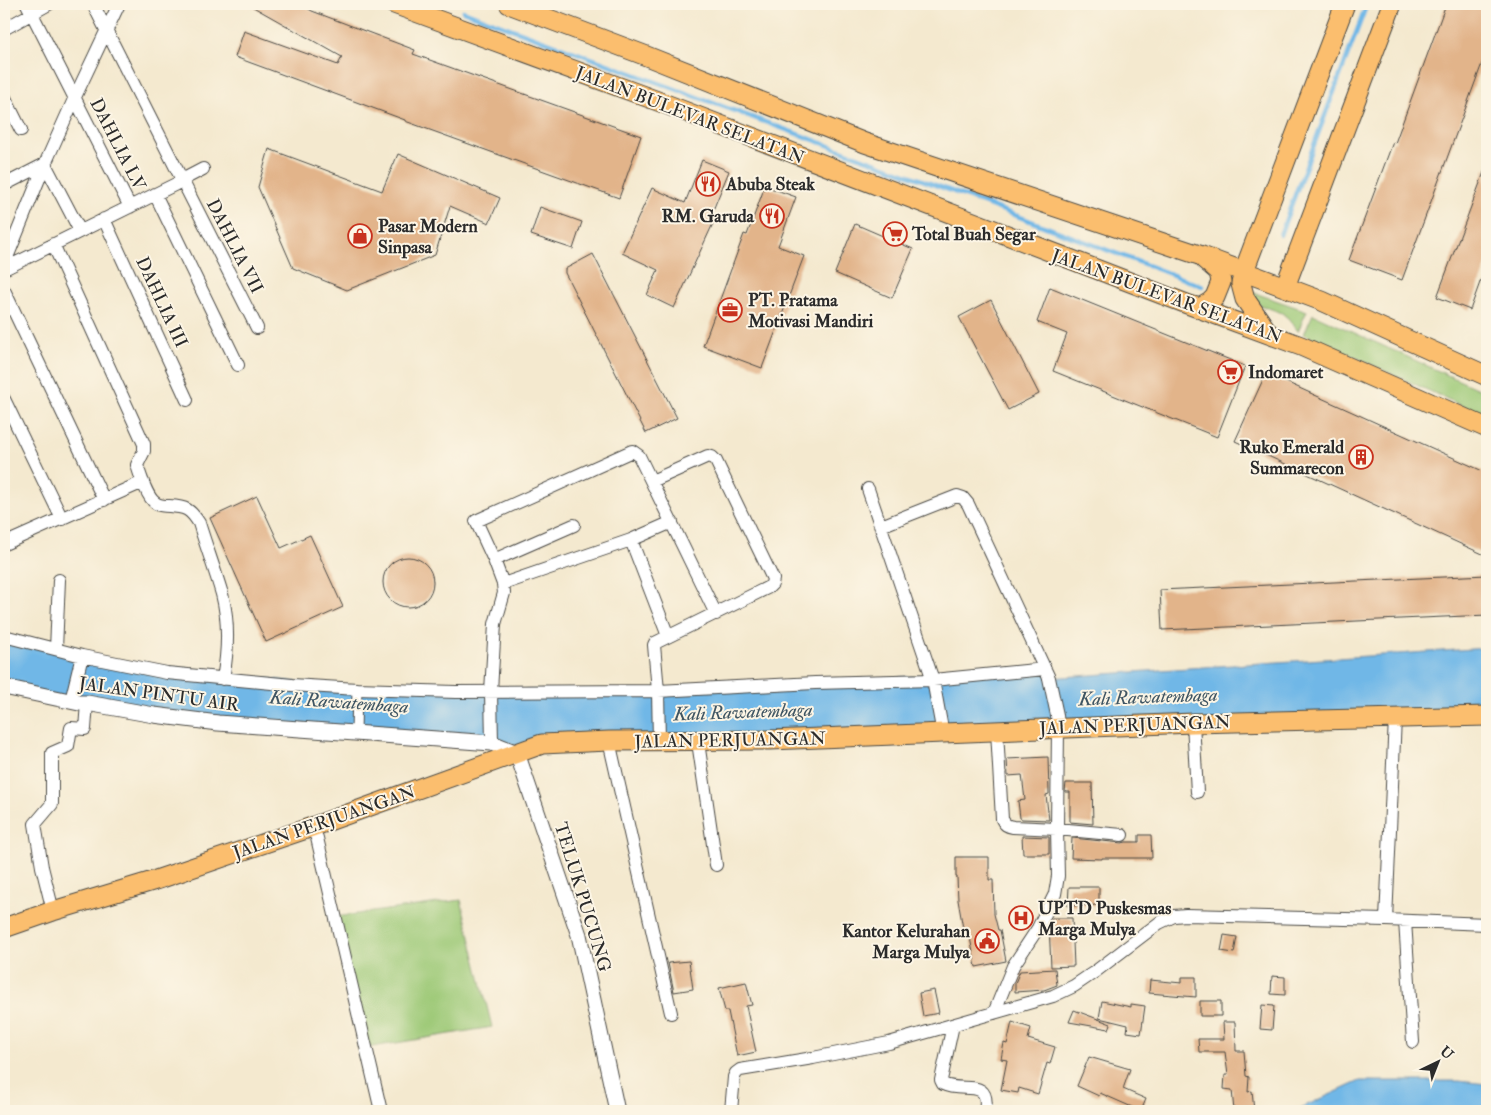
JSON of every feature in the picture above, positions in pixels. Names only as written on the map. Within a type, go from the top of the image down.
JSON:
[{"type":"main road","name":"JALAN BULEVAR SELATAN","points":[[394,4],[663,103],[1301,346],[1487,428]]},
{"type":"main road","points":[[509,4],[644,54],[865,143],[1202,256],[1322,300],[1487,376]]},
{"type":"main road","points":[[1270,334],[1245,299],[1241,284],[1244,271],[1345,4]]},
{"type":"main road","points":[[1286,287],[1392,4]]},
{"type":"main road","points":[[1251,253],[1255,260],[1266,268],[1280,272],[1288,269],[1294,262]]},
{"type":"main road","points":[[1187,304],[1200,308],[1210,302],[1215,297],[1221,282],[1219,272],[1202,256]]},
{"type":"main road","name":"JALAN PERJUANGAN","points":[[4,928],[156,880],[542,744],[609,742],[659,736],[698,742],[840,738],[942,727],[997,731],[1058,721],[1193,723],[1487,716]]},
{"type":"street","points":[[4,29],[29,9],[49,4]]},
{"type":"street","name":"DAHLIA VII","points":[[93,4],[257,328]]},
{"type":"street","points":[[4,265],[45,164],[120,4]]},
{"type":"street","name":"DAHLIA LV","points":[[29,9],[130,206]]},
{"type":"street","points":[[4,96],[21,130]]},
{"type":"street","points":[[4,185],[45,164]]},
{"type":"street","points":[[45,164],[80,231]]},
{"type":"street","points":[[4,269],[204,169]]},
{"type":"street","points":[[155,194],[238,365]]},
{"type":"street","name":"DAHLIA III","points":[[104,220],[188,400]]},
{"type":"street","points":[[54,244],[144,444],[144,451],[137,466],[143,482],[156,504],[183,507],[194,516],[198,523],[225,608],[227,653],[223,679]]},
{"type":"street","points":[[4,290],[104,500]]},
{"type":"street","points":[[4,399],[62,519]]},
{"type":"street","points":[[492,743],[491,691],[495,624],[504,593],[503,584],[494,560],[476,521],[632,451],[639,456],[652,481],[716,614]]},
{"type":"street","points":[[652,481],[708,456],[712,457],[716,461],[773,580],[769,587],[716,614],[658,640],[654,645],[659,736]]},
{"type":"street","points":[[5,542],[62,519],[143,482]]},
{"type":"street","points":[[868,489],[934,685],[942,727]]},
{"type":"street","points":[[881,526],[957,496],[963,498],[972,512],[1047,674],[1058,721],[1058,876],[1055,894],[1038,928],[1013,966],[994,1013]]},
{"type":"street","points":[[503,584],[631,540],[672,522]]},
{"type":"street","points":[[494,560],[574,525]]},
{"type":"street","points":[[631,540],[668,636]]},
{"type":"street","points":[[56,649],[59,580]]},
{"type":"street","points":[[4,636],[56,649],[82,659],[147,670],[357,692],[491,691],[658,694],[815,683],[934,685],[1047,674]]},
{"type":"street","points":[[71,701],[82,659]]},
{"type":"street","name":"JALAN PINTU AIR","points":[[4,687],[154,715],[218,723],[356,727],[492,743],[517,753]]},
{"type":"street","points":[[356,727],[357,692]]},
{"type":"street","points":[[53,911],[42,867],[35,824],[52,804],[52,753],[68,746],[71,728],[85,729],[87,703]]},
{"type":"street","points":[[1386,920],[1395,718]]},
{"type":"street","points":[[1193,723],[1197,792]]},
{"type":"street","points":[[997,731],[1002,819],[1004,823],[1013,828],[1057,829],[1122,835]]},
{"type":"street","points":[[609,742],[671,1013]]},
{"type":"street","points":[[698,742],[716,865]]},
{"type":"street","name":"TELUK PUCUNG","points":[[517,753],[579,934],[617,1111]]},
{"type":"street","points":[[312,826],[317,838],[381,1111]]},
{"type":"street","points":[[731,1111],[734,1077],[740,1070],[889,1043],[1053,996],[1074,986],[1159,923],[1174,916],[1487,924]]},
{"type":"street","points":[[1405,921],[1412,1042]]},
{"type":"street","points":[[953,1025],[941,1080],[947,1086],[978,1089],[984,1092],[986,1097],[985,1111]]},
{"type":"green space","points":[[1246,290],[1307,311],[1298,331],[1282,313],[1250,301]]},
{"type":"green space","points":[[1313,314],[1487,393],[1487,417],[1304,334]]},
{"type":"green space","points":[[461,900],[492,1027],[366,1048],[335,917]]},
{"type":"water","name":"Kali Rawatembaga","points":[[4,636],[91,658],[357,689],[658,691],[1045,669],[1049,678],[1487,648],[1487,716],[501,746],[218,723],[4,687]]},
{"type":"water","points":[[1360,1081],[1459,1081],[1487,1084],[1487,1111],[1294,1111]]},
{"type":"building","points":[[248,4],[300,4],[312,11],[415,50],[413,54],[641,136],[619,198],[235,57],[244,31],[338,65],[342,57]]},
{"type":"building","points":[[1446,4],[1487,4],[1487,50],[1402,280],[1349,260],[1393,142],[1395,143]]},
{"type":"building","name":"Pasar Modern Sinpasa","points":[[269,149],[382,191],[398,154],[500,198],[489,223],[450,206],[435,255],[347,290],[293,268],[258,187]]},
{"type":"building","points":[[702,160],[729,171],[711,215],[716,217],[674,308],[647,295],[658,270],[622,253],[652,188],[685,203]]},
{"type":"building","points":[[1486,167],[1487,263],[1470,310],[1437,297]]},
{"type":"building","points":[[765,186],[796,197],[778,246],[804,256],[762,368],[703,346],[744,234],[747,235]]},
{"type":"building","points":[[540,207],[582,222],[573,249],[531,235]]},
{"type":"building","points":[[855,224],[913,249],[892,298],[835,273]]},
{"type":"building","points":[[593,254],[677,418],[646,433],[565,273],[565,269]]},
{"type":"building","name":"Ruko Emerald Summarecon","points":[[1050,287],[1245,366],[1217,437],[1053,371],[1067,334],[1037,322]]},
{"type":"building","points":[[991,300],[1039,394],[1008,410],[959,317]]},
{"type":"building","name":"Ruko Emerald Summarecon","points":[[1266,373],[1487,473],[1487,556],[1235,441]]},
{"type":"building","points":[[257,496],[281,548],[310,535],[343,607],[266,642],[210,518]]},
{"type":"building","points":[[403,557],[413,557],[426,564],[433,577],[433,587],[426,600],[413,607],[403,607],[394,603],[387,596],[383,587],[383,577],[387,568],[394,561]]},
{"type":"building","points":[[1487,575],[1487,615],[1162,630],[1160,590]]},
{"type":"building","points":[[1048,757],[1049,794],[1046,795],[1049,820],[1022,819],[1020,818],[1018,801],[1025,800],[1022,775],[1008,776],[1007,759]]},
{"type":"building","points":[[1066,783],[1092,783],[1093,824],[1070,822],[1070,792],[1065,792]]},
{"type":"building","points":[[1139,835],[1151,835],[1152,858],[1071,858],[1072,838],[1122,843],[1139,842]]},
{"type":"building","points":[[1022,836],[1049,837],[1049,854],[1023,854]]},
{"type":"building","points":[[956,857],[989,857],[989,880],[993,880],[994,914],[998,930],[1000,930],[1006,961],[976,967],[969,933],[964,934],[958,900]]},
{"type":"building","points":[[1069,887],[1099,887],[1099,905],[1068,906]]},
{"type":"building","points":[[1052,918],[1072,918],[1074,966],[1051,967],[1049,924]]},
{"type":"building","points":[[1224,935],[1237,937],[1234,953],[1221,951]]},
{"type":"building","points":[[689,961],[693,989],[674,992],[668,963]]},
{"type":"building","points":[[1055,969],[1057,985],[1044,990],[1015,992],[1015,983],[1020,971]]},
{"type":"building","points":[[1272,976],[1285,977],[1285,995],[1271,994]]},
{"type":"building","points":[[1182,977],[1196,977],[1196,997],[1149,993],[1150,980],[1182,983]]},
{"type":"building","points":[[746,982],[752,1005],[746,1006],[756,1052],[737,1056],[728,1011],[725,1011],[719,988]]},
{"type":"building","points":[[934,990],[939,1013],[923,1016],[919,993]]},
{"type":"building","points":[[1102,1001],[1131,1007],[1131,1004],[1145,1006],[1141,1034],[1127,1032],[1128,1025],[1099,1018]]},
{"type":"building","points":[[1200,1001],[1221,1001],[1221,1016],[1200,1016]]},
{"type":"building","points":[[1262,1005],[1274,1006],[1272,1030],[1260,1029]]},
{"type":"building","points":[[1074,1010],[1111,1024],[1109,1029],[1069,1022]]},
{"type":"building","points":[[1012,1022],[1031,1028],[1028,1039],[1055,1047],[1050,1064],[1047,1063],[1038,1094],[1019,1088],[1018,1093],[1001,1090],[1007,1060],[1001,1059],[1004,1043],[1007,1044]]},
{"type":"building","points":[[1223,1022],[1235,1022],[1236,1051],[1244,1051],[1246,1076],[1249,1077],[1248,1092],[1252,1091],[1254,1111],[1234,1111],[1232,1090],[1224,1089],[1225,1075],[1228,1075],[1225,1052],[1199,1052],[1198,1039],[1224,1039]]},
{"type":"building","points":[[1089,1057],[1130,1069],[1123,1089],[1146,1099],[1141,1111],[1100,1093],[1099,1096],[1077,1086]]},
{"type":"waterway","points":[[1280,235],[1367,4]]},
{"type":"waterway","points":[[463,11],[909,175],[1202,286]]},
{"type":"place","name":"Abuba Steak","points":[[708,184]]},
{"type":"place","name":"RM. Garuda","points":[[772,216]]},
{"type":"place","name":"Total Buah Segar","points":[[895,234]]},
{"type":"place","name":"Pasar Modern Sinpasa","points":[[360,236]]},
{"type":"place","name":"PT. Pratama Motivasi Mandiri","points":[[730,310]]},
{"type":"place","name":"Indomaret","points":[[1230,372]]},
{"type":"place","name":"Ruko Emerald Summarecon","points":[[1361,457]]},
{"type":"place","name":"UPTD Puskesmas Marga Mulya","points":[[1021,918]]},
{"type":"place","name":"Kantor Kelurahan Marga Mulya","points":[[987,941]]}]
